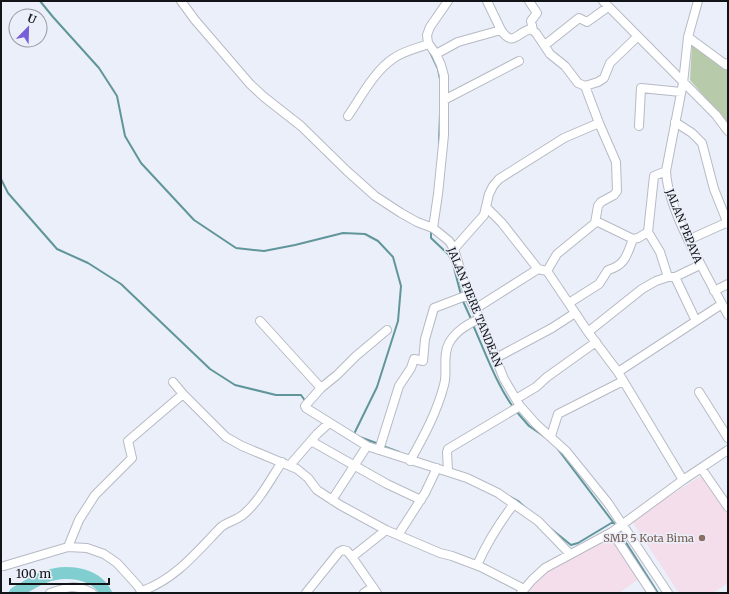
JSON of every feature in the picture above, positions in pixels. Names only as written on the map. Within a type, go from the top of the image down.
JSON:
[{"type":"street","name":"JALAN PIERE TANDEAN","points":[[180,1],[233,65],[259,93],[301,126],[375,196],[401,213],[430,227],[448,241],[454,249],[468,295],[517,406],[566,451],[608,503],[617,528]]},
{"type":"street","points":[[430,227],[438,194],[444,135],[444,76],[436,54],[427,39],[428,30],[448,1]]},
{"type":"street","points":[[487,1],[506,37],[510,39],[515,38],[528,29],[533,30]]},
{"type":"street","points":[[529,1],[537,13],[531,21],[533,30],[550,54],[565,66],[578,83],[585,86],[598,82],[604,78],[610,63],[637,36]]},
{"type":"street","name":"JALAN PEPAYA","points":[[698,1],[688,37],[683,83],[666,171],[668,189],[688,240],[728,315]]},
{"type":"street","points":[[545,45],[579,18],[587,22],[606,4],[716,115],[728,131]]},
{"type":"street","points":[[436,54],[458,42],[501,30]]},
{"type":"street","points":[[688,37],[727,65]]},
{"type":"street","points":[[348,116],[380,70],[388,62],[405,52],[429,44]]},
{"type":"street","points":[[444,100],[519,61]]},
{"type":"street","points":[[547,271],[557,254],[596,221],[598,206],[601,202],[614,195],[618,187],[616,162],[585,86]]},
{"type":"street","points":[[639,126],[642,88],[681,92]]},
{"type":"street","points":[[675,122],[692,133],[702,143],[714,188],[728,223],[688,240]]},
{"type":"street","points":[[454,249],[484,215],[487,208],[489,194],[499,179],[564,138],[599,123]]},
{"type":"street","points":[[666,171],[654,176],[648,232],[696,321]]},
{"type":"street","points":[[487,208],[502,223],[538,269],[547,271],[588,332],[618,372],[682,480]]},
{"type":"street","points":[[596,221],[633,239],[638,238],[648,232]]},
{"type":"street","points":[[569,303],[599,284],[608,270],[625,260],[633,239]]},
{"type":"street","points":[[588,332],[642,289],[656,280],[672,277],[700,265]]},
{"type":"street","points":[[475,309],[538,269]]},
{"type":"street","points":[[714,291],[728,284]]},
{"type":"street","points":[[379,450],[399,386],[411,368],[414,359],[424,361],[425,339],[434,308],[468,295]]},
{"type":"street","points":[[618,372],[722,304]]},
{"type":"street","points":[[496,358],[552,328],[575,313]]},
{"type":"street","points":[[410,461],[433,419],[445,384],[446,358],[449,343],[457,333],[478,319]]},
{"type":"street","points":[[260,321],[321,388]]},
{"type":"street","points":[[387,330],[321,388],[305,406],[313,413],[367,446],[467,478],[498,493],[538,521],[570,554]]},
{"type":"street","points":[[448,472],[448,449],[517,406],[547,377],[596,342]]},
{"type":"street","points":[[551,436],[558,414],[623,381]]},
{"type":"street","points":[[174,382],[183,394],[226,437],[242,446],[290,465],[302,473],[317,490],[386,530],[440,553],[477,565],[496,574],[522,591],[545,568],[570,554],[579,551],[617,528],[682,480],[728,450]]},
{"type":"street","points":[[699,392],[728,438]]},
{"type":"street","points":[[68,547],[79,520],[95,495],[132,458],[128,441],[183,394]]},
{"type":"street","points":[[290,465],[329,423]]},
{"type":"street","points":[[311,441],[420,500]]},
{"type":"street","points":[[332,500],[367,446]]},
{"type":"street","points":[[4,566],[68,547],[87,548],[104,554],[117,564],[142,592],[161,583],[178,571],[222,526],[237,520],[245,514],[254,504],[282,462]]},
{"type":"street","points":[[398,535],[420,500],[437,468]]},
{"type":"street","points":[[701,468],[728,507]]},
{"type":"street","points":[[477,565],[495,530],[514,504]]},
{"type":"street","points":[[617,528],[652,593]]},
{"type":"street","points":[[617,528],[668,593]]},
{"type":"street","points":[[352,557],[386,530]]},
{"type":"street","points":[[306,593],[339,552],[343,550],[347,551],[352,557],[375,590],[364,593]]},
{"type":"street","points":[[50,593],[71,587],[84,589],[92,593]]},
{"type":"shaded area","name":"SMP 5 Kota Bima","points":[[702,475],[728,514],[728,583],[713,593],[679,593],[632,521]]},
{"type":"shaded area","points":[[613,538],[639,579],[619,593],[528,593],[545,572],[570,558]]},
{"type":"green space","points":[[692,44],[728,70],[728,124],[690,80]]},
{"type":"waterway","points":[[40,1],[99,68],[117,96],[125,136],[141,163],[194,220],[236,248],[264,251],[343,233],[365,234],[378,241],[393,257],[401,286],[398,321],[377,387],[354,434]]},
{"type":"waterway","points":[[430,52],[438,69],[440,79]]},
{"type":"waterway","points":[[439,145],[440,114]]},
{"type":"waterway","points":[[1,179],[8,193],[57,249],[88,263],[121,284],[210,369],[235,385],[276,395],[301,395],[306,402]]},
{"type":"waterway","points":[[431,229],[431,238],[449,255],[453,264],[461,295]]},
{"type":"waterway","points":[[462,299],[472,321]]},
{"type":"waterway","points":[[473,325],[496,378],[513,407]]},
{"type":"waterway","points":[[516,411],[529,426],[545,437]]},
{"type":"waterway","points":[[357,436],[379,444]]},
{"type":"waterway","points":[[383,446],[399,452]]},
{"type":"waterway","points":[[557,448],[616,526]]},
{"type":"waterway","points":[[509,496],[518,501],[528,510]]},
{"type":"waterway","points":[[550,528],[571,545],[578,543],[613,522]]},
{"type":"waterway","points":[[618,530],[658,593]]},
{"type":"waterway","points":[[15,593],[42,578],[59,573],[86,576],[94,580],[106,593]]},
{"type":"place","name":"SMP 5 Kota Bima","points":[[702,538]]}]
